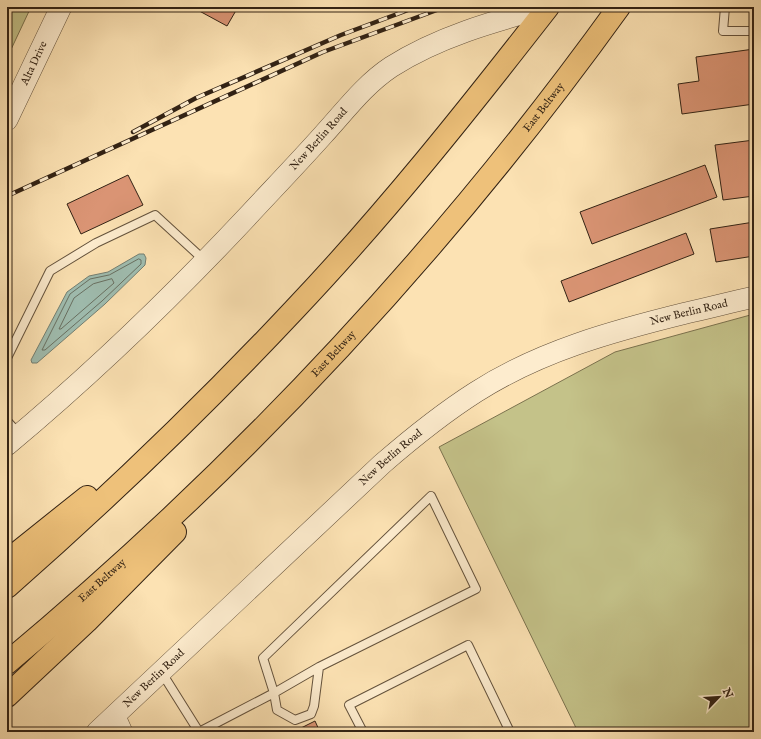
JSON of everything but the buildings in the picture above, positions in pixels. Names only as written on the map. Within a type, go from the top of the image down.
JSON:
[{"type":"highway","points":[[7,587],[140,466],[296,309],[367,229],[484,89],[547,7]]},
{"type":"highway","name":"East Beltway","points":[[7,663],[79,602],[156,531],[303,385],[374,310],[442,231],[580,61],[619,7]]},
{"type":"highway","points":[[7,696],[87,621],[186,521],[250,451],[303,385]]},
{"type":"highway","points":[[7,561],[212,395]]},
{"type":"street","name":"Alta Drive","points":[[7,120],[62,7]]},
{"type":"street","name":"New Berlin Road","points":[[11,433],[98,365],[157,309],[322,136],[363,89],[390,67],[429,45],[500,20],[547,7]]},
{"type":"street","name":"New Berlin Road","points":[[97,732],[120,723],[162,673],[382,464],[415,435],[477,391],[507,374],[548,355],[600,335],[754,297]]},
{"type":"lane","points":[[725,7],[723,31],[754,31]]},
{"type":"lane","points":[[7,358],[50,271],[96,243],[155,215],[205,260]]},
{"type":"lane","points":[[162,673],[199,732],[274,692],[318,667],[476,589],[431,496],[263,658],[274,692],[277,710],[295,720],[311,714],[314,706],[318,667]]},
{"type":"lane","points":[[362,732],[349,705],[468,645],[510,732]]},
{"type":"shaded area","points":[[7,7],[31,7],[7,58]]},
{"type":"shaded area","points":[[754,314],[754,732],[578,732],[439,447],[615,352]]},
{"type":"water","points":[[139,254],[144,254],[146,258],[145,265],[105,304],[37,363],[32,363],[31,360],[67,292],[89,276],[108,272]]},
{"type":"railway","points":[[133,132],[196,98],[341,35],[416,7]]},
{"type":"railway","points":[[7,196],[323,52],[445,7]]}]
